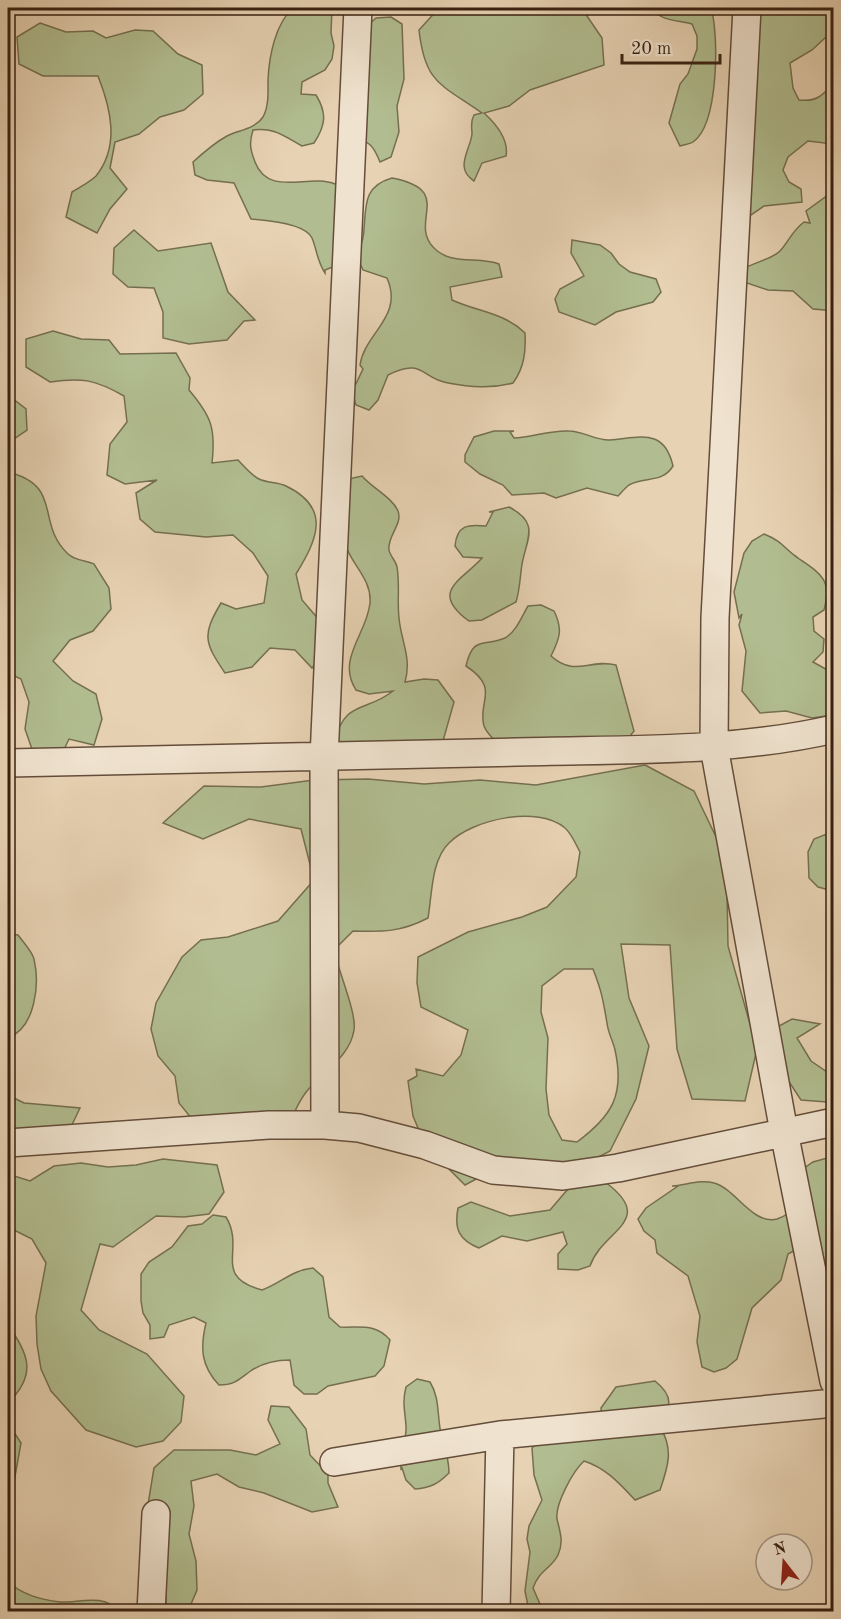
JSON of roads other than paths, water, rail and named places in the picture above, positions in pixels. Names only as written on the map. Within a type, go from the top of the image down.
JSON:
[{"type":"street","points":[[326,1125],[324,758],[358,8]]},
{"type":"street","points":[[747,8],[715,618],[714,747],[784,1132],[834,1381]]},
{"type":"street","points":[[8,763],[324,758],[714,747],[803,736],[834,729]]},
{"type":"street","points":[[8,1143],[269,1125],[326,1125],[358,1128],[425,1145],[493,1170],[563,1176],[834,1122]]},
{"type":"street","points":[[334,1462],[500,1435],[834,1403]]},
{"type":"street","points":[[496,1611],[500,1435]]},
{"type":"street","points":[[151,1611],[156,1514]]}]
